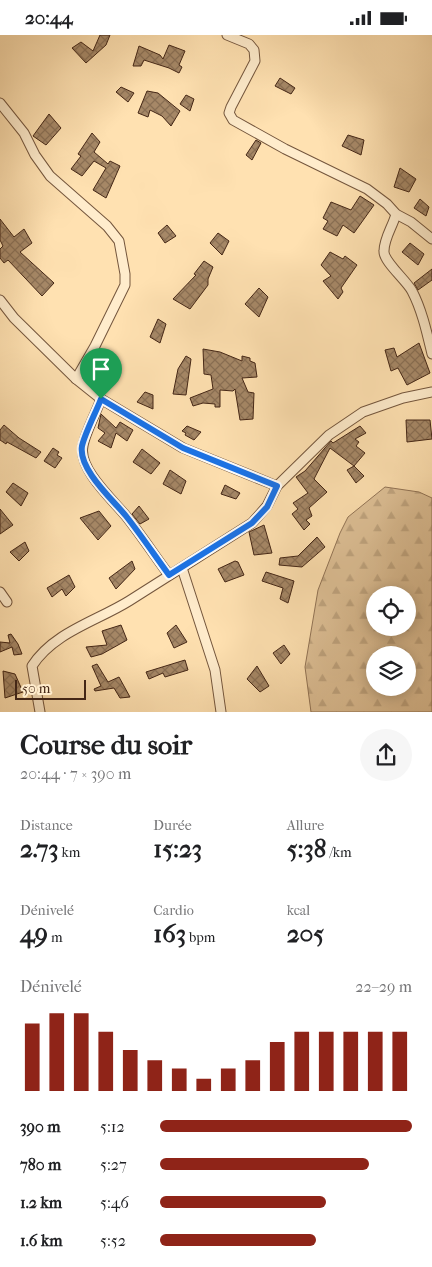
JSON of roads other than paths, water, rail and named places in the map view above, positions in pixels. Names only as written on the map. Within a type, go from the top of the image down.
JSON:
[{"type":"street","points":[[227,35],[249,44],[254,50],[255,61],[231,107],[229,113],[233,120],[286,149],[367,189],[387,204],[396,214],[411,222],[432,239]]},
{"type":"street","points":[[0,103],[24,133],[35,155],[50,176],[107,226],[119,241],[125,285],[95,346],[76,379]]},
{"type":"street","points":[[396,214],[383,252],[386,259],[412,291],[432,353]]},
{"type":"street","points":[[0,300],[14,318],[76,379],[101,399],[183,448],[277,486]]},
{"type":"street","points":[[40,712],[32,666],[40,655],[60,638],[128,602],[252,523],[267,507],[277,486],[329,435],[363,412],[402,398],[432,392]]},
{"type":"street","points":[[101,399],[82,446],[88,468],[105,493],[125,515],[169,575]]},
{"type":"street","points":[[182,568],[215,670],[221,712]]},
{"type":"street","points":[[0,592],[7,603]]}]
